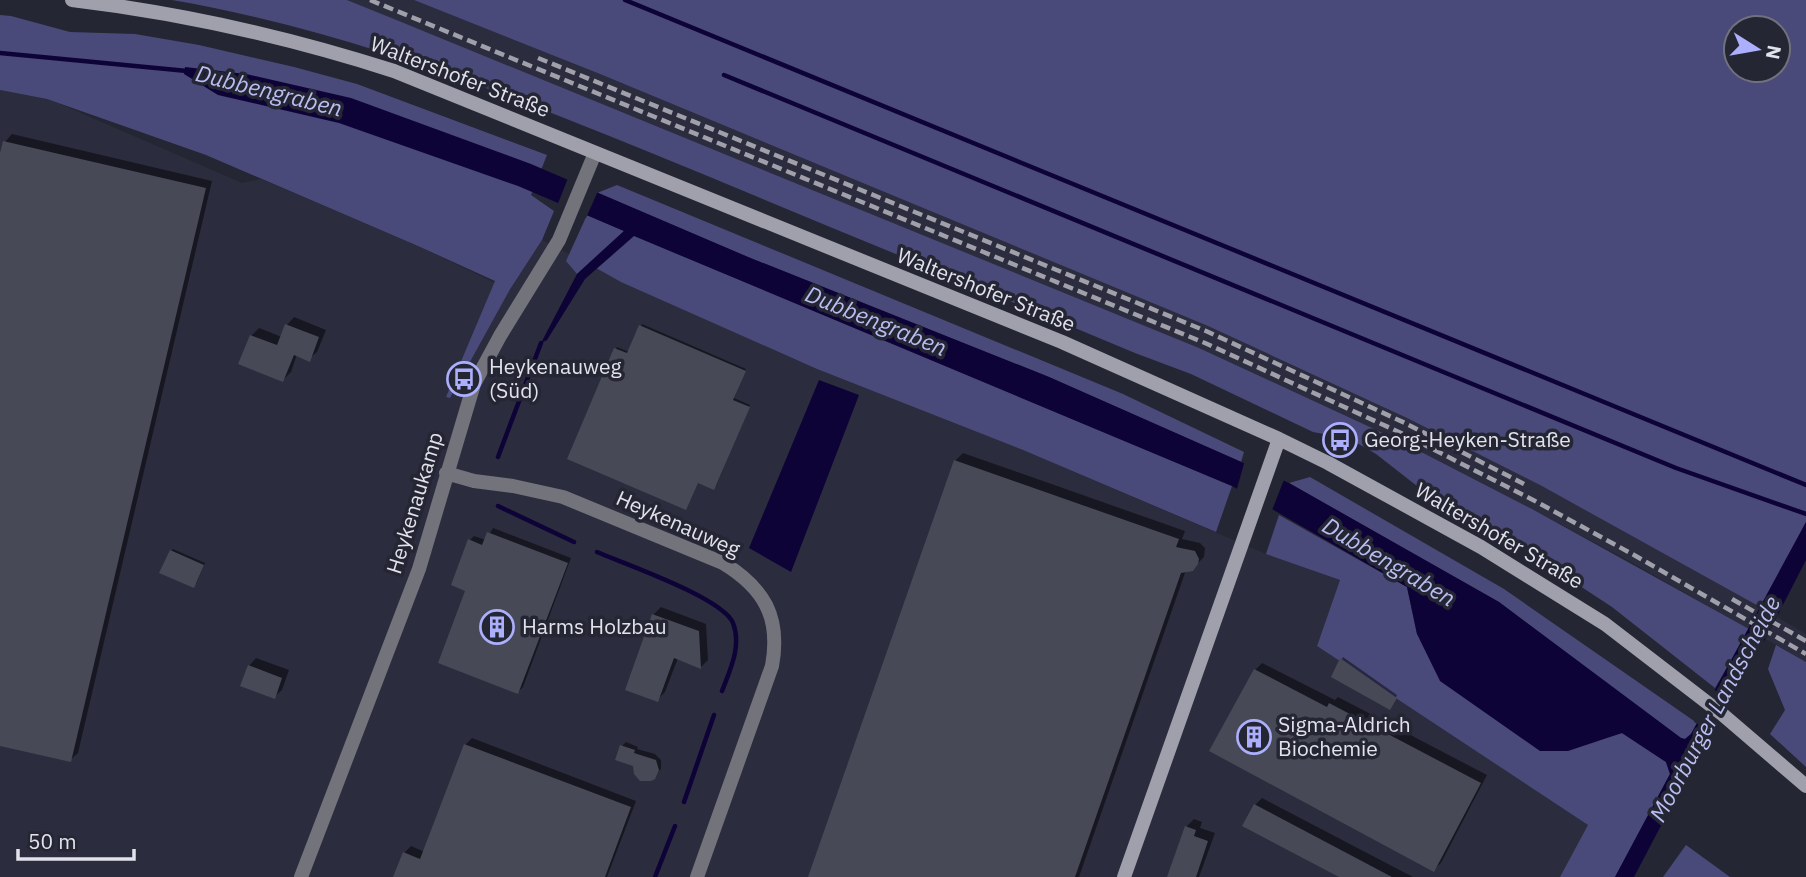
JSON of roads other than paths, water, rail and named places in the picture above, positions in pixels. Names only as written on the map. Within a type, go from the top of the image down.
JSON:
[{"type":"main road","name":"Waltershofer Straße","points":[[72,0],[178,15],[308,44],[394,71],[1062,342],[1279,439],[1387,495],[1512,566],[1605,624],[1722,713],[1806,786]]},
{"type":"main road","points":[[1124,877],[1279,439]]},
{"type":"street","name":"Heykenaukamp","points":[[301,877],[419,569],[474,384],[559,240],[595,153]]},
{"type":"street","name":"Heykenauweg","points":[[446,473],[571,500],[723,563],[741,574],[764,599],[774,632],[772,666],[697,877]]},
{"type":"water","name":"Moorburger Landscheide","points":[[185,67],[246,74],[351,98],[531,164],[748,257],[1049,377],[1289,483],[1499,602],[1681,738],[1685,739],[1691,734],[1806,522],[1806,560],[1766,638],[1746,664],[1634,877],[1615,877],[1670,774],[1666,762],[1622,733],[1568,751],[1540,751],[1440,681],[1417,634],[1407,587],[1232,486],[634,236],[585,279],[547,340],[541,343],[577,274],[624,231],[518,186],[339,123],[218,95],[184,74]]},
{"type":"water","points":[[819,380],[859,395],[791,572],[749,548]]},
{"type":"waterway","points":[[625,0],[1806,485]]},
{"type":"waterway","name":"Dubbengraben","points":[[0,53],[187,71]]},
{"type":"waterway","points":[[724,75],[1676,468],[1806,514]]},
{"type":"waterway","points":[[498,457],[541,343]]},
{"type":"waterway","points":[[498,506],[574,542]]},
{"type":"waterway","points":[[597,552],[693,593],[725,613],[733,623],[736,649],[722,691]]},
{"type":"waterway","points":[[684,802],[714,715]]},
{"type":"waterway","points":[[655,877],[675,826]]},
{"type":"railway","points":[[370,0],[1205,343],[1401,433],[1535,501],[1806,654]]},
{"type":"railway","points":[[538,58],[1206,331],[1405,423],[1524,484]]},
{"type":"railway","points":[[1732,599],[1806,641]]},
{"type":"place","name":"Heykenauweg (Süd)","points":[[464,379]]},
{"type":"place","name":"Georg-Heyken-Straße","points":[[1340,440]]},
{"type":"place","name":"Harms Holzbau","points":[[497,627]]},
{"type":"place","name":"Sigma-Aldrich Biochemie","points":[[1254,737]]}]
